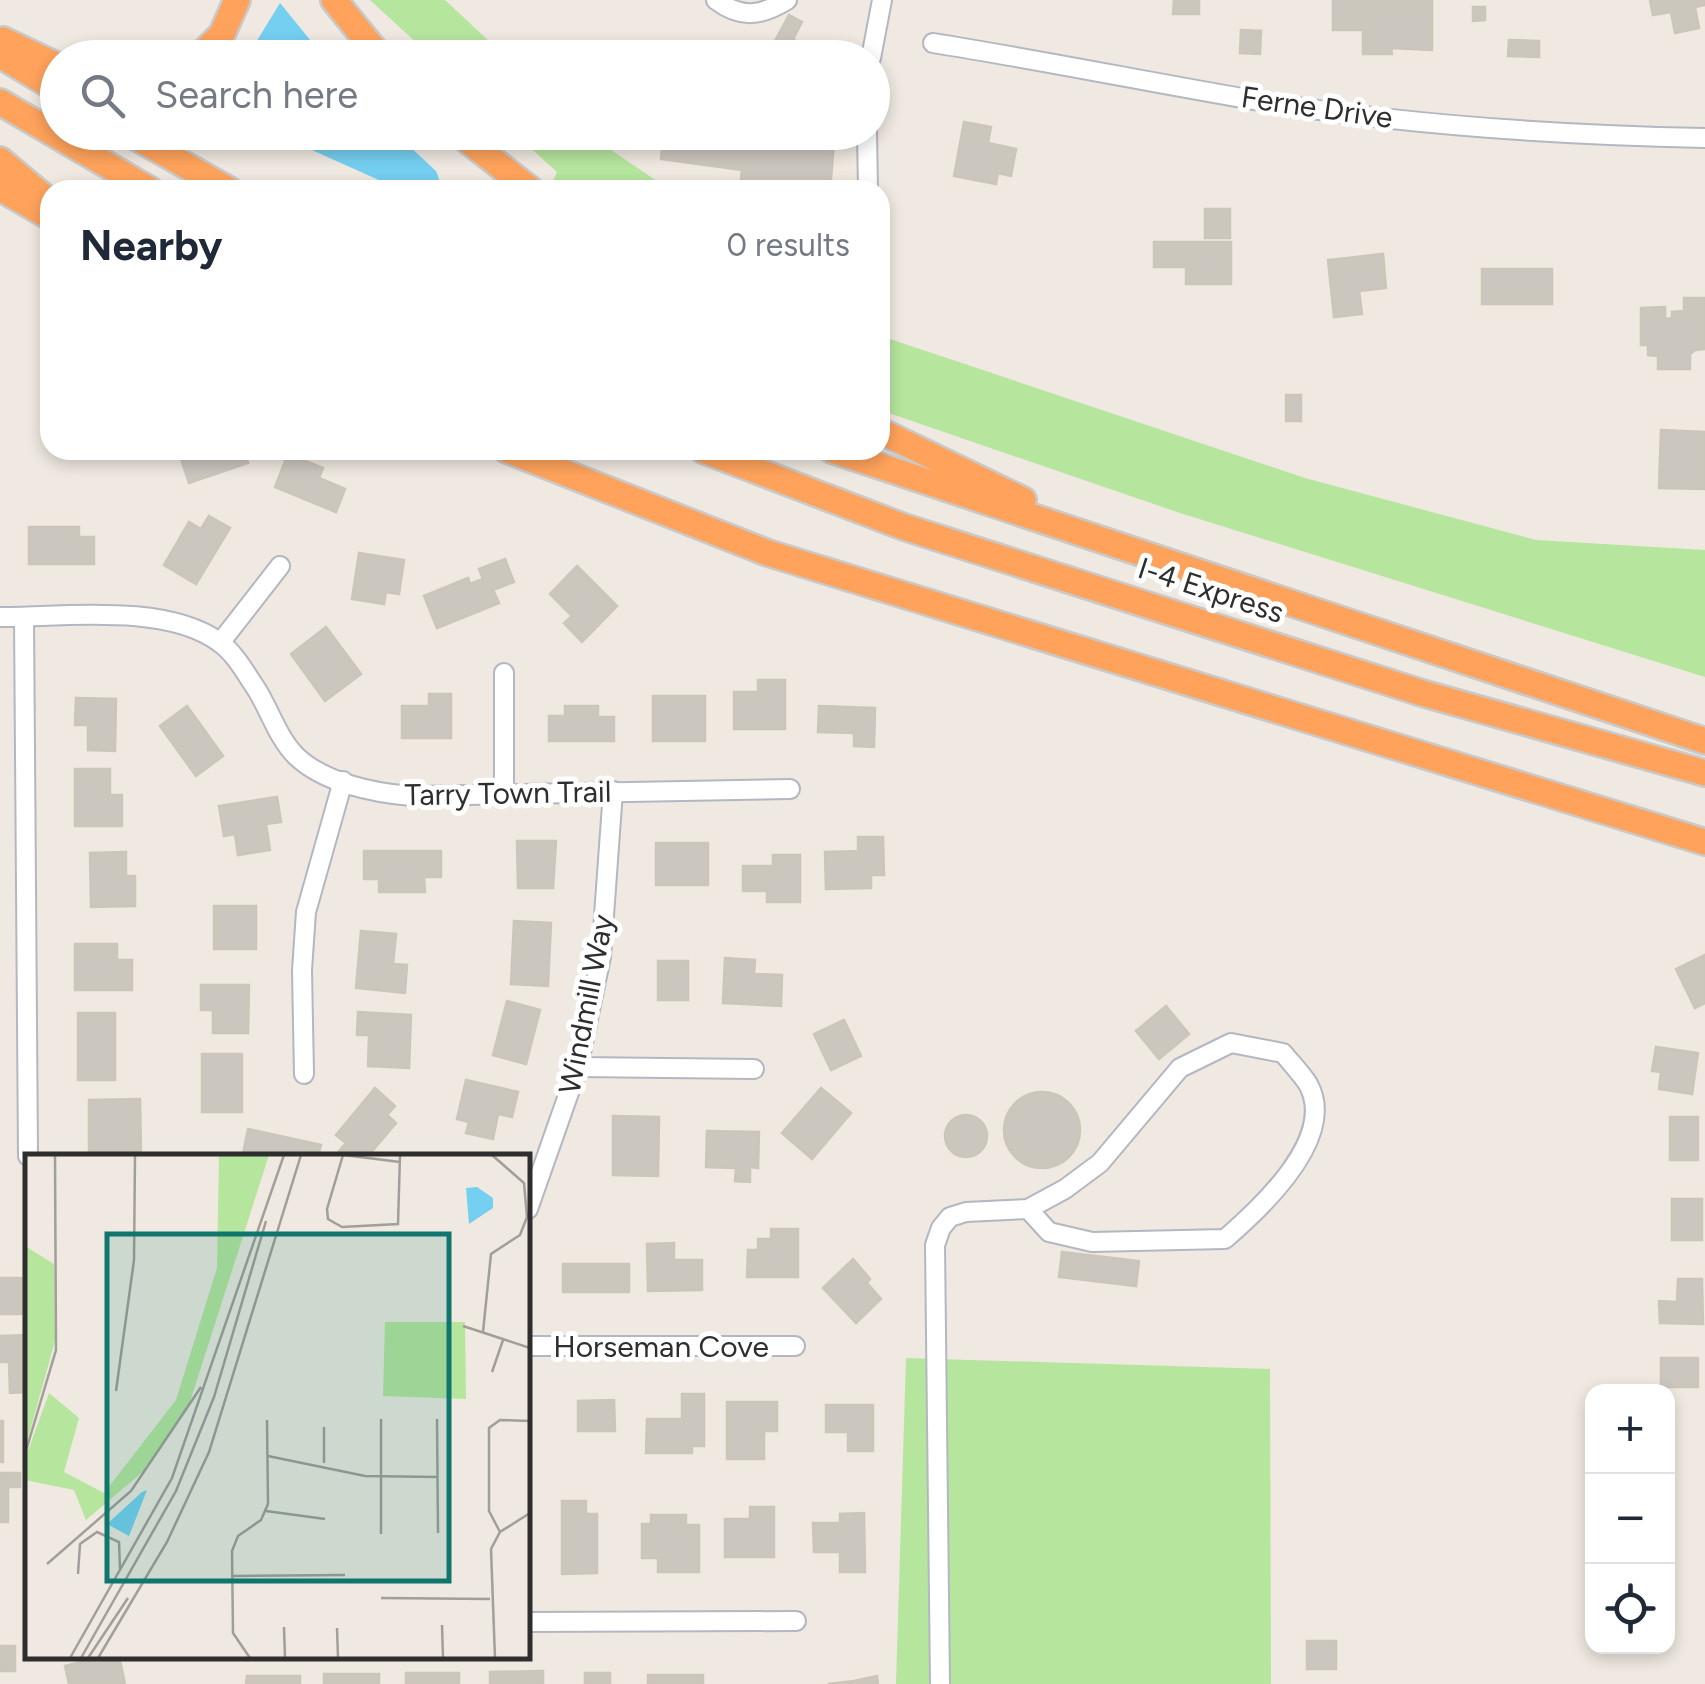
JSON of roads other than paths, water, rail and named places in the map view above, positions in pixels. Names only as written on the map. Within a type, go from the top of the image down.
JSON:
[{"type":"highway","points":[[216,40],[237,0]]},
{"type":"highway","points":[[334,0],[366,40]]},
{"type":"highway","points":[[0,38],[40,57]]},
{"type":"highway","points":[[0,55],[40,79]]},
{"type":"highway","points":[[0,102],[40,125]]},
{"type":"highway","points":[[82,150],[133,180]]},
{"type":"highway","points":[[160,150],[212,180]]},
{"type":"highway","points":[[480,150],[519,180]]},
{"type":"highway","points":[[0,160],[40,194]]},
{"type":"highway","points":[[0,188],[40,211]]},
{"type":"highway","points":[[890,436],[1034,505],[1212,564],[1259,593]]},
{"type":"highway","points":[[532,460],[768,553],[1705,842]]},
{"type":"highway","name":"I-4 Express","points":[[729,460],[904,527],[1422,693],[1705,773]]},
{"type":"highway","points":[[862,460],[1705,741]]},
{"type":"street","points":[[716,0],[737,14],[769,11],[787,0]]},
{"type":"street","points":[[874,40],[882,0]]},
{"type":"street","name":"Ferne Drive","points":[[932,44],[1312,108],[1574,136],[1705,138]]},
{"type":"street","points":[[867,150],[868,180]]},
{"type":"street","points":[[0,618],[144,617],[200,632],[220,643],[280,566]]},
{"type":"street","points":[[24,617],[28,1154]]},
{"type":"street","name":"Tarry Town Trail","points":[[220,643],[243,669],[297,757],[343,781],[379,793],[411,796],[790,789]]},
{"type":"street","points":[[504,672],[504,794]]},
{"type":"street","points":[[304,1074],[302,970],[306,912],[343,781]]},
{"type":"street","name":"Windmill Way","points":[[530,1203],[578,1067],[601,957],[612,791]]},
{"type":"street","points":[[940,1684],[935,1245],[940,1228],[950,1217],[966,1212],[1028,1209],[1065,1190],[1100,1162],[1180,1068],[1231,1044],[1283,1053],[1309,1086],[1314,1111],[1312,1135],[1283,1181],[1225,1240],[1092,1242],[1049,1232],[1028,1209]]},
{"type":"street","points":[[578,1067],[754,1069]]},
{"type":"street","name":"Horseman Cove","points":[[530,1346],[796,1346]]},
{"type":"street","points":[[530,1622],[796,1622]]},
{"type":"water","points":[[280,3],[310,40],[257,40]]},
{"type":"water","points":[[312,150],[413,150],[436,171],[439,180],[379,180]]}]
